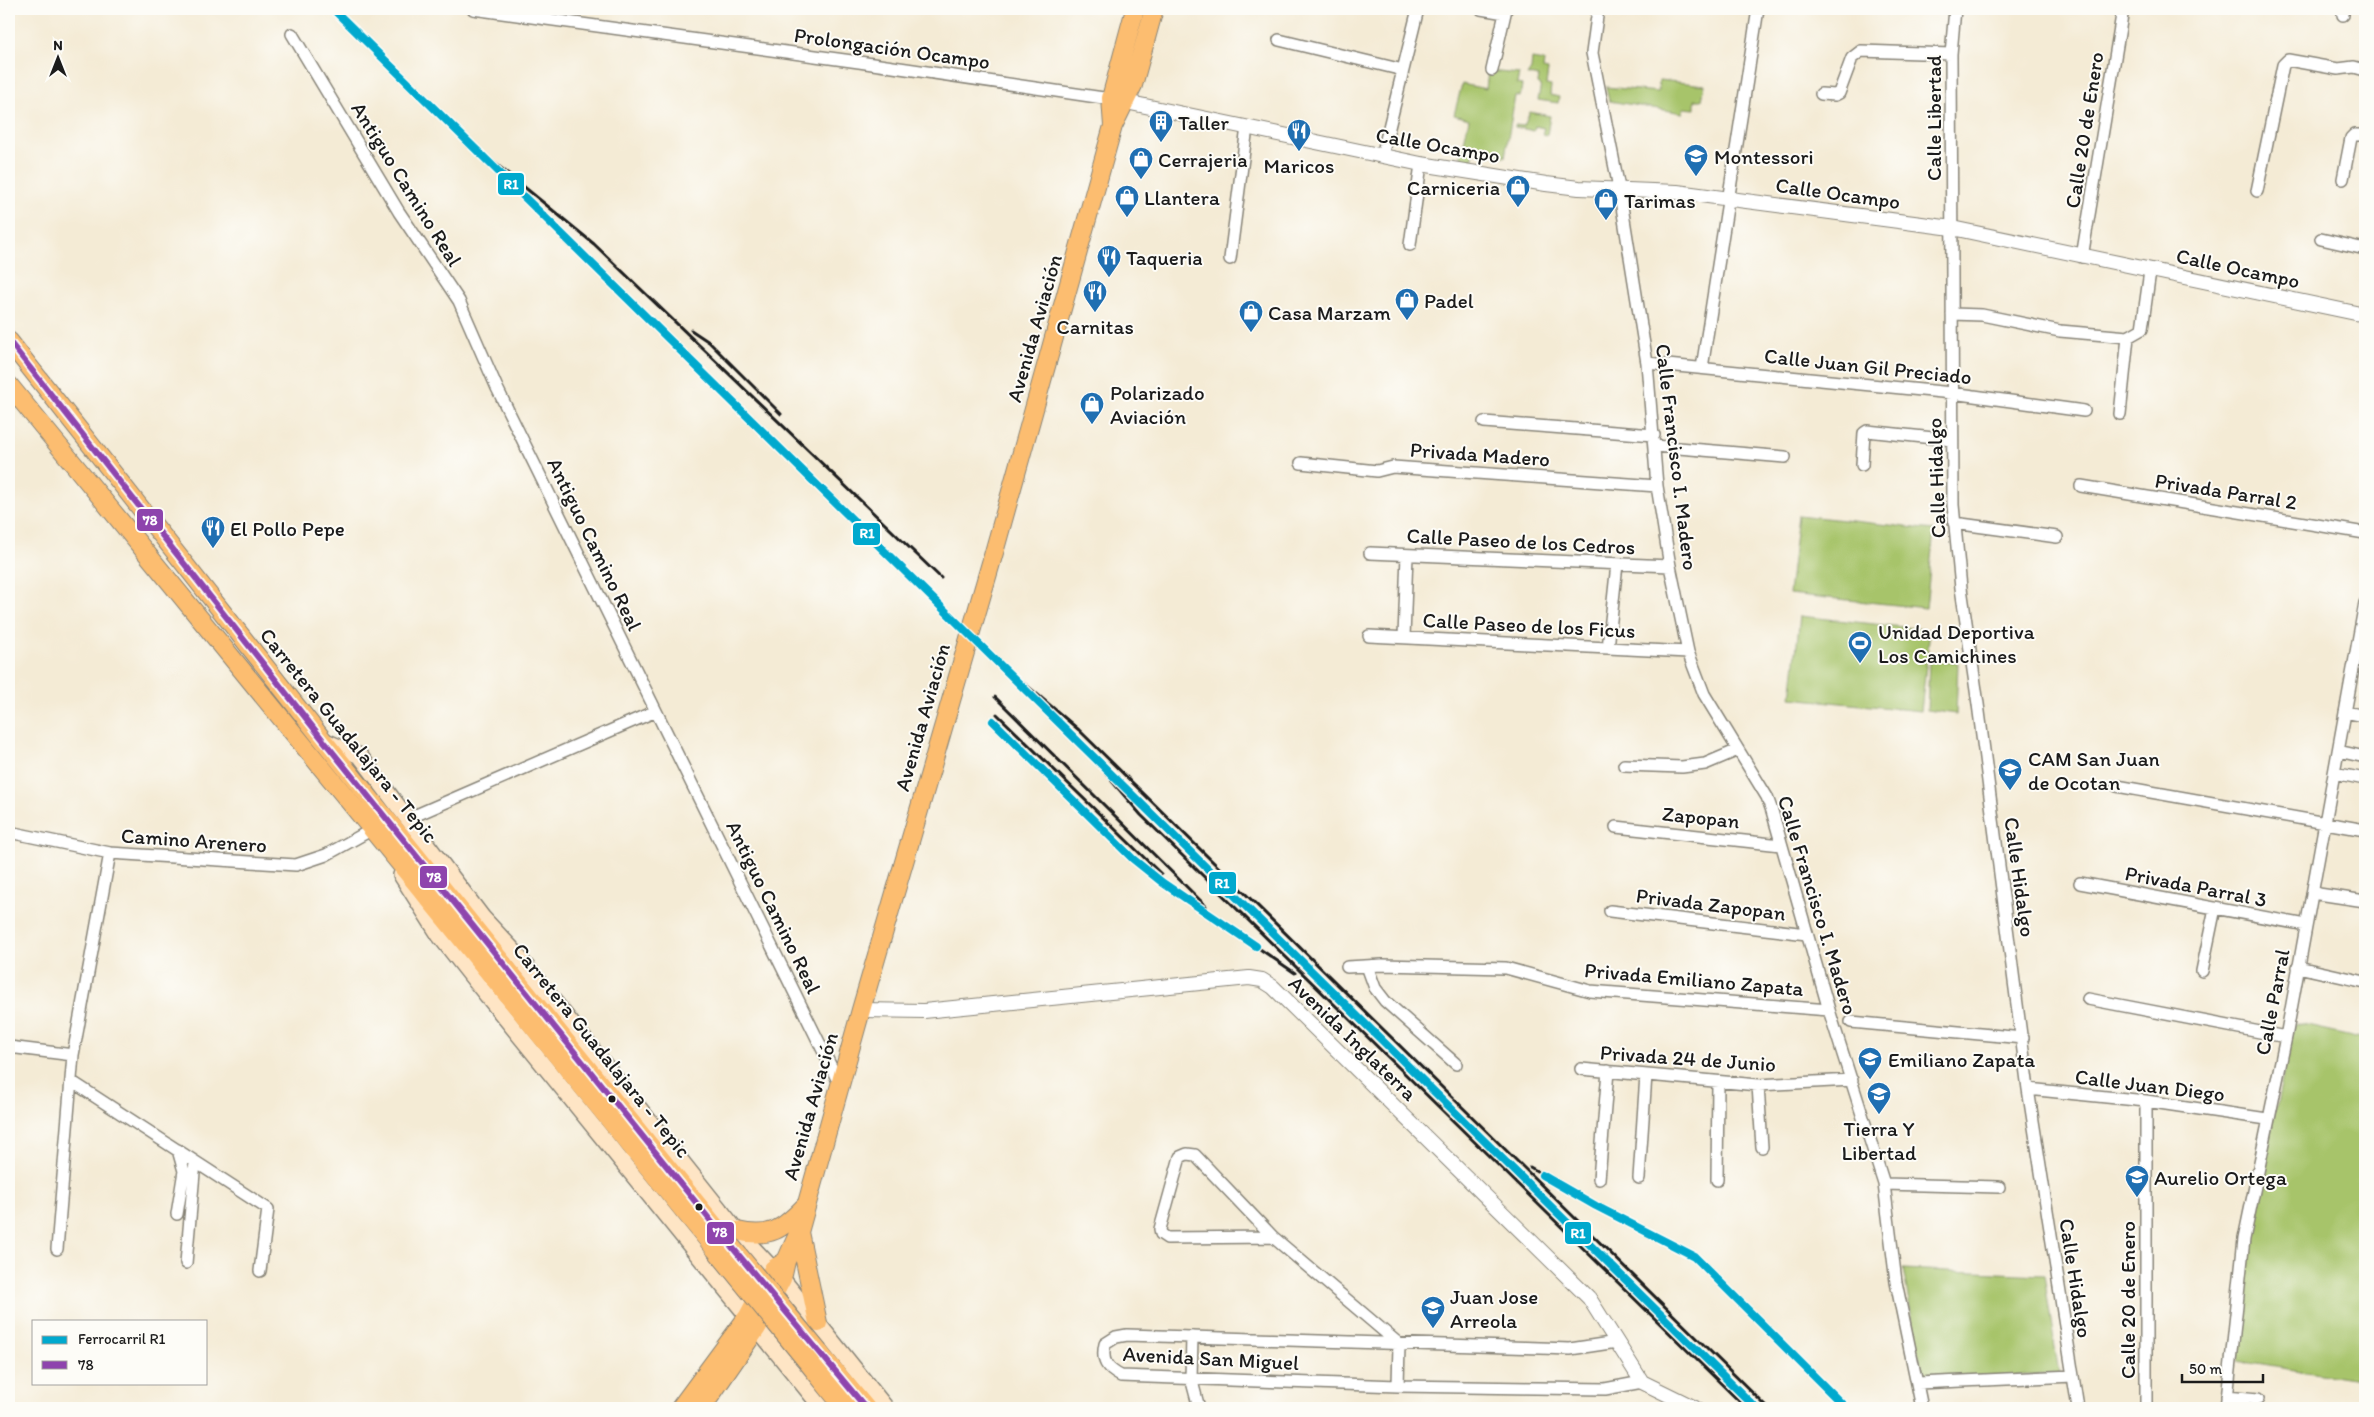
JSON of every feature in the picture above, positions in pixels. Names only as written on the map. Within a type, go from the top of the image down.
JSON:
[{"type":"main road","name":"Avenida Aviación","points":[[752,1322],[781,1270],[799,1232],[861,1010],[958,678],[1113,126],[1135,9]]},
{"type":"main road","name":"Avenida Aviación","points":[[1118,100],[1154,9]]},
{"type":"main road","name":"Carretera Guadalajara - Tepic","points":[[9,341],[720,1245]]},
{"type":"main road","name":"Carretera Guadalajara - Tepic","points":[[9,385],[382,844],[812,1355],[866,1408]]},
{"type":"main road","points":[[323,740],[360,756],[483,918],[514,951],[720,1245],[752,1322],[822,1408]]},
{"type":"main road","points":[[720,1245],[775,1231],[784,1226],[806,1206]]},
{"type":"main road","points":[[799,1232],[818,1324]]},
{"type":"main road","points":[[720,1245],[781,1270],[818,1324],[886,1408]]},
{"type":"main road","points":[[680,1408],[752,1322]]},
{"type":"main road","points":[[702,1408],[752,1322]]},
{"type":"main road","points":[[800,1380],[800,1357],[813,1342],[826,1342],[840,1351]]},
{"type":"main road","name":"Carretera Guadalajara - Tepic","points":[[812,1355],[844,1408]]},
{"type":"street","name":"Prolongación Ocampo","points":[[473,9],[1118,100]]},
{"type":"street","points":[[1382,156],[1418,9]]},
{"type":"street","points":[[1481,9],[1506,11],[1492,70]]},
{"type":"street","name":"Calle Francisco I. Madero","points":[[1598,9],[1592,53],[1619,188],[1647,363],[1657,486],[1670,566],[1688,652],[1704,694],[1767,797],[1782,845],[1829,1010],[1884,1184],[1896,1282],[1922,1408]]},
{"type":"street","points":[[1702,368],[1758,9]]},
{"type":"street","name":"Calle Libertad","points":[[1952,228],[1951,54],[1955,9]]},
{"type":"street","name":"Calle 20 de Enero","points":[[2082,257],[2123,9]]},
{"type":"street","name":"Antiguo Camino Real","points":[[292,34],[400,212],[458,301],[497,388],[840,1085]]},
{"type":"street","points":[[1279,40],[1403,70]]},
{"type":"street","points":[[1822,94],[1835,95],[1839,93],[1852,58],[1861,51],[1951,54]]},
{"type":"street","points":[[2257,191],[2283,65],[2288,60],[2338,69],[2354,68],[2365,70]]},
{"type":"street","name":"Calle Ocampo","points":[[1118,100],[1421,164],[1579,188],[1619,188],[1728,199],[1952,228],[2082,257],[2365,315]]},
{"type":"street","points":[[1230,259],[1247,127]]},
{"type":"street","points":[[2343,179],[2351,138],[2354,135],[2365,135]]},
{"type":"street","points":[[1410,245],[1421,164]]},
{"type":"street","name":"Calle Hidalgo","points":[[1952,228],[1954,523],[2028,1089],[2078,1408]]},
{"type":"street","points":[[2321,239],[2365,249]]},
{"type":"street","points":[[1952,314],[1982,315],[2060,330],[2128,337],[2142,329],[2150,271]]},
{"type":"street","points":[[2120,414],[2128,337]]},
{"type":"street","name":"Calle Juan Gil Preciado","points":[[1647,363],[1952,393],[2084,411]]},
{"type":"street","points":[[1484,422],[1654,440],[1785,457]]},
{"type":"street","points":[[1862,465],[1864,433],[1873,430],[1952,440]]},
{"type":"street","name":"Privada Madero","points":[[1301,463],[1377,472],[1393,467],[1657,486]]},
{"type":"street","name":"Privada Parral 2","points":[[2081,486],[2365,533]]},
{"type":"street","points":[[1954,523],[2057,537]]},
{"type":"street","name":"Calle Paseo de los Cedros","points":[[1370,553],[1670,566]]},
{"type":"street","points":[[1404,637],[1408,555]]},
{"type":"street","points":[[1608,648],[1617,564]]},
{"type":"street","name":"Calle Parral","points":[[2226,1408],[2244,1239],[2267,1119],[2286,1037],[2365,603]]},
{"type":"street","name":"Calle Paseo de los Ficus","points":[[1369,636],[1688,652]]},
{"type":"street","points":[[408,819],[656,711]]},
{"type":"street","points":[[2345,712],[2365,716]]},
{"type":"street","points":[[1624,765],[1682,768],[1705,764],[1738,750]]},
{"type":"street","points":[[2338,751],[2365,757]]},
{"type":"street","points":[[2334,773],[2365,779]]},
{"type":"street","points":[[2117,786],[2365,830]]},
{"type":"street","name":"Zapopan","points":[[1616,827],[1782,845]]},
{"type":"street","name":"Camino Arenero","points":[[9,832],[110,853],[296,865],[326,855],[360,834],[371,830]]},
{"type":"street","points":[[57,1250],[73,1055],[110,853]]},
{"type":"street","name":"Privada Parral 3","points":[[2080,883],[2306,925]]},
{"type":"street","points":[[2312,893],[2365,901]]},
{"type":"street","points":[[2202,971],[2215,908]]},
{"type":"street","name":"Privada Zapopan","points":[[1610,911],[1807,934]]},
{"type":"street","points":[[1367,966],[1375,988],[1385,1001],[1456,1064]]},
{"type":"street","name":"Privada Emiliano Zapata","points":[[1347,967],[1506,968],[1590,991],[1829,1010]]},
{"type":"street","points":[[2298,967],[2365,982]]},
{"type":"street","name":"Avenida Inglaterra","points":[[861,1010],[924,1011],[1249,978],[1262,980],[1273,987],[1589,1298],[1642,1382]]},
{"type":"street","points":[[2088,999],[2286,1037]]},
{"type":"street","points":[[1851,1022],[2022,1038]]},
{"type":"street","points":[[9,1047],[73,1055]]},
{"type":"street","name":"Privada 24 de Junio","points":[[1581,1068],[1758,1085],[1852,1080]]},
{"type":"street","points":[[1599,1179],[1608,1071]]},
{"type":"street","points":[[1639,1178],[1646,1075]]},
{"type":"street","points":[[71,1081],[268,1209],[260,1271]]},
{"type":"street","points":[[1717,1180],[1718,1082]]},
{"type":"street","points":[[1758,1085],[1762,1147]]},
{"type":"street","name":"Calle Juan Diego","points":[[2028,1089],[2146,1101],[2267,1119]]},
{"type":"street","name":"Calle 20 de Enero","points":[[2146,1101],[2146,1408]]},
{"type":"street","points":[[177,1214],[184,1171],[178,1150]]},
{"type":"street","points":[[1273,1237],[1167,1238],[1163,1236],[1160,1229],[1180,1157],[1187,1154],[1195,1155],[1273,1237],[1399,1344],[1398,1386]]},
{"type":"street","points":[[186,1263],[195,1162]]},
{"type":"street","points":[[1884,1184],[1998,1187]]},
{"type":"street","name":"Avenida San Miguel","points":[[1616,1342],[1570,1349],[1127,1335],[1116,1337],[1106,1344],[1103,1353],[1105,1363],[1110,1371],[1121,1376],[1398,1386],[1605,1389],[1642,1382]]},
{"type":"street","points":[[1192,1337],[1191,1378],[1199,1408]]},
{"type":"street","points":[[1918,1383],[2073,1376]]},
{"type":"street","points":[[1642,1382],[1695,1408]]},
{"type":"street","points":[[2228,1396],[2258,1399]]},
{"type":"green space","points":[[1532,59],[1544,61],[1543,69],[1548,70],[1546,85],[1551,86],[1550,95],[1559,97],[1558,103],[1538,100],[1541,85],[1538,83],[1539,77],[1527,75],[1531,69]]},
{"type":"green space","points":[[1488,71],[1519,74],[1517,84],[1522,85],[1520,97],[1515,96],[1505,157],[1474,152],[1471,165],[1459,165],[1469,119],[1454,115],[1462,84],[1486,89]]},
{"type":"green space","points":[[1659,80],[1705,85],[1702,100],[1695,100],[1695,109],[1683,108],[1683,113],[1609,101],[1606,87],[1658,92]]},
{"type":"green space","points":[[1530,112],[1550,116],[1547,135],[1542,134],[1544,128],[1535,126],[1534,131],[1515,127],[1515,125],[1524,126]]},
{"type":"green space","points":[[1798,515],[1934,530],[1926,608],[1789,594]]},
{"type":"green space","name":"Unidad Deportiva Los Camichines","points":[[1800,616],[1930,630],[1921,711],[1791,698]]},
{"type":"green space","name":"Unidad Deportiva Los Camichines","points":[[1929,661],[1958,663],[1956,714],[1927,710]]},
{"type":"green space","points":[[2294,1023],[2365,1039],[2365,1381],[2237,1361],[2249,1238]]},
{"type":"green space","points":[[1903,1269],[2044,1275],[2059,1374],[1923,1379]]},
{"type":"railway","points":[[468,141],[594,244],[941,578]]},
{"type":"railway","points":[[691,330],[709,342],[781,414]]},
{"type":"railway","points":[[990,654],[1079,730],[1768,1408]]},
{"type":"railway","points":[[995,697],[1206,906]]},
{"type":"railway","points":[[997,714],[1161,874]]},
{"type":"railway","points":[[993,721],[1133,859],[1163,883],[1295,973]]},
{"type":"railway","points":[[1073,736],[1141,815],[1746,1408]]},
{"type":"railway","points":[[1530,1167],[1596,1206],[1694,1256],[1846,1408]]},
{"type":"rail line","name":"R1","points":[[333,9],[1756,1408]]},
{"type":"rail line","name":"R1","points":[[993,721],[1133,859],[1163,883],[1256,946]]},
{"type":"rail line","name":"R1","points":[[1542,1175],[1596,1206],[1694,1256],[1846,1408]]},
{"type":"transit line","name":"78","points":[[9,341],[323,740],[727,1241],[866,1408]]},
{"type":"place","name":"Taller","points":[[1161,143]]},
{"type":"place","name":"Maricos","points":[[1299,152]]},
{"type":"place","name":"Montessori","points":[[1696,177]]},
{"type":"place","name":"Cerrajeria","points":[[1141,180]]},
{"type":"place","name":"Carniceria","points":[[1518,208]]},
{"type":"place","name":"Llantera","points":[[1127,218]]},
{"type":"place","name":"Tarimas","points":[[1606,221]]},
{"type":"place","name":"Taqueria","points":[[1109,278]]},
{"type":"place","name":"Carnitas","points":[[1095,313]]},
{"type":"place","name":"Padel","points":[[1407,321]]},
{"type":"place","name":"Casa Marzam","points":[[1251,333]]},
{"type":"place","name":"Polarizado Aviación","points":[[1092,425]]},
{"type":"place","name":"El Pollo Pepe","points":[[213,549]]},
{"type":"place","name":"Unidad Deportiva Los Camichines","points":[[1860,664]]},
{"type":"place","name":"CAM San Juan de Ocotan","points":[[2010,791]]},
{"type":"place","name":"Emiliano Zapata","points":[[1870,1080]]},
{"type":"place","name":"Tierra Y Libertad","points":[[1879,1115]]},
{"type":"place","name":"Aurelio Ortega","points":[[2137,1198]]},
{"type":"place","name":"Juan Jose Arreola","points":[[1433,1329]]}]
